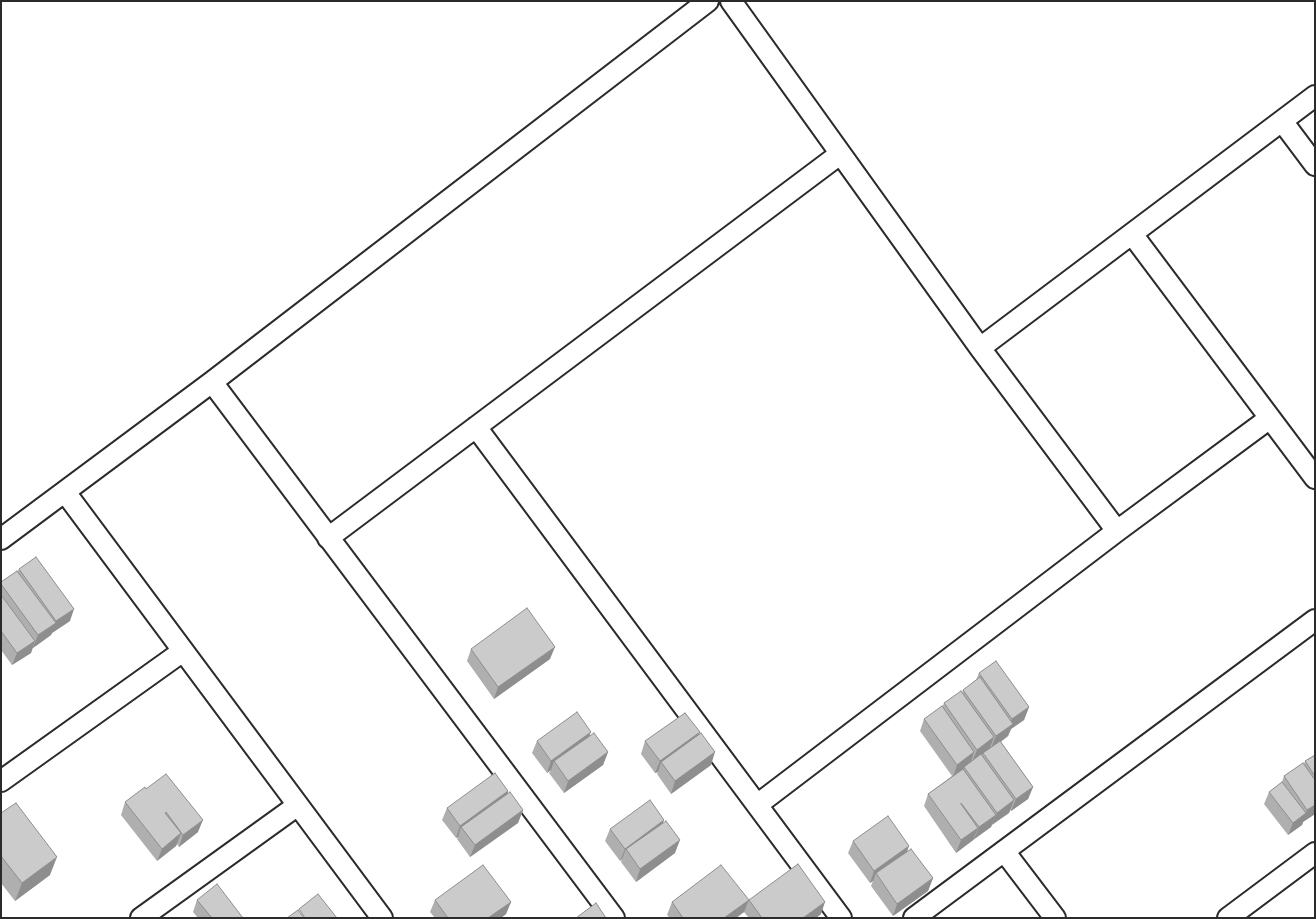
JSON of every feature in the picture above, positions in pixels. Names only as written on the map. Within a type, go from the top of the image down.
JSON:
[{"type":"street","points":[[1,539],[212,382],[708,1]]},
{"type":"street","points":[[731,1],[980,348],[1117,531]]},
{"type":"street","points":[[980,348],[1315,96]]},
{"type":"street","points":[[1282,121],[1315,165]]},
{"type":"street","points":[[328,538],[840,154]]},
{"type":"street","points":[[1132,234],[1315,478]]},
{"type":"street","points":[[212,382],[614,918]]},
{"type":"street","points":[[757,805],[1117,531],[1270,418]]},
{"type":"street","points":[[476,427],[841,918]]},
{"type":"street","points":[[65,492],[382,918]]},
{"type":"street","points":[[914,918],[1315,620]]},
{"type":"street","points":[[1,781],[183,651]]},
{"type":"street","points":[[141,918],[298,806]]},
{"type":"street","points":[[1004,851],[1054,918]]},
{"type":"street","points":[[1228,918],[1315,853]]},
{"type":"building","points":[[36,557],[74,609],[56,621],[19,569]]},
{"type":"building","points":[[17,571],[56,623],[38,635],[1,584],[1,582]]},
{"type":"building","points":[[1,595],[35,641],[17,653],[1,631]]},
{"type":"building","points":[[527,608],[555,647],[498,687],[471,649]]},
{"type":"building","points":[[996,661],[1029,707],[1012,719],[979,673]]},
{"type":"building","points":[[980,677],[1013,724],[996,736],[963,690]]},
{"type":"building","points":[[961,691],[994,737],[977,750],[944,703]]},
{"type":"building","points":[[942,706],[974,752],[957,765],[924,719]]},
{"type":"building","points":[[577,712],[591,732],[551,761],[537,741]]},
{"type":"building","points":[[685,713],[700,732],[660,761],[645,741]]},
{"type":"building","points":[[594,733],[608,752],[568,781],[554,761]]},
{"type":"building","points":[[701,733],[715,752],[675,781],[661,762]]},
{"type":"building","points":[[1000,741],[1033,787],[1016,799],[983,753]]},
{"type":"building","points":[[981,754],[1014,800],[997,813],[964,767]]},
{"type":"building","points":[[1315,755],[1315,776],[1305,761]]},
{"type":"building","points":[[1303,763],[1315,780],[1315,805],[1307,810],[1284,776]]},
{"type":"building","points":[[963,769],[996,815],[979,827],[961,803],[978,828],[961,840],[928,794]]},
{"type":"building","points":[[495,773],[508,791],[460,826],[447,808]]},
{"type":"building","points":[[166,774],[203,820],[183,835],[166,812],[181,833],[162,849],[125,802]]},
{"type":"building","points":[[1282,782],[1306,813],[1293,823],[1269,792]]},
{"type":"building","points":[[510,792],[523,810],[475,845],[461,827]]},
{"type":"building","points":[[650,800],[664,820],[625,849],[610,829]]},
{"type":"building","points":[[16,803],[57,857],[22,883],[1,856],[1,813]]},
{"type":"building","points":[[888,816],[909,846],[874,871],[853,841]]},
{"type":"building","points":[[666,821],[680,840],[640,869],[626,849]]},
{"type":"building","points":[[911,849],[933,878],[897,904],[876,873]]},
{"type":"building","points":[[798,864],[825,902],[803,918],[762,918],[749,900]]},
{"type":"building","points":[[483,865],[511,902],[488,918],[448,918],[435,900]]},
{"type":"building","points":[[721,865],[749,900],[724,918],[683,918],[672,902]]},
{"type":"building","points":[[217,884],[243,918],[212,918],[197,900]]},
{"type":"building","points":[[318,894],[337,918],[305,918],[299,909]]},
{"type":"building","points":[[596,903],[606,918],[576,918]]},
{"type":"building","points":[[298,910],[304,918],[287,918]]}]
